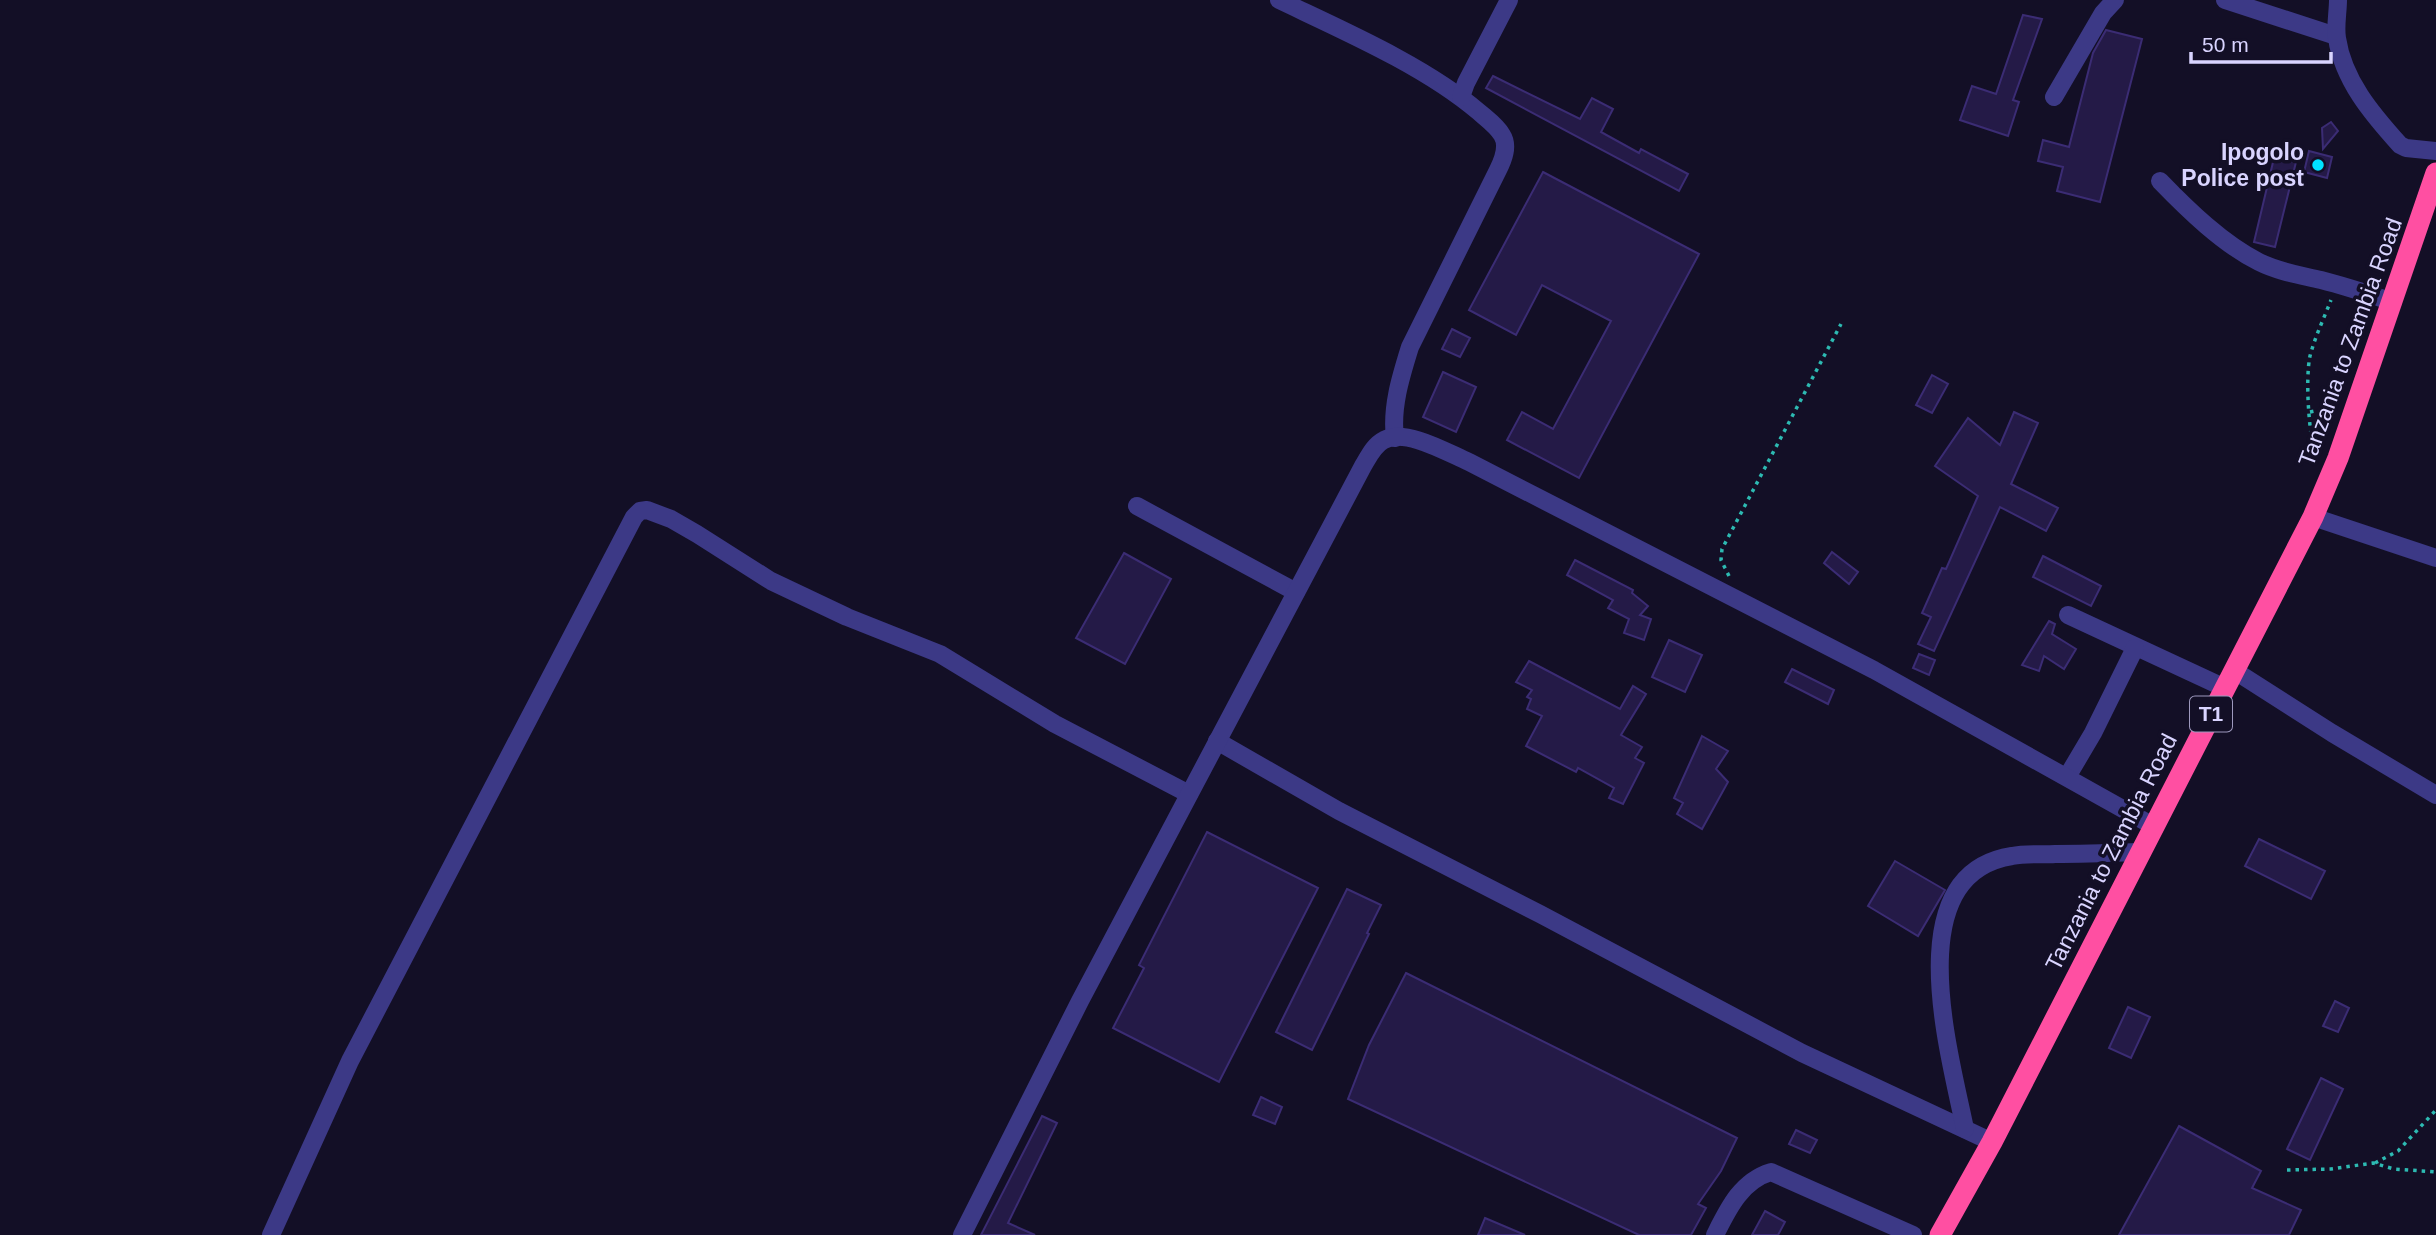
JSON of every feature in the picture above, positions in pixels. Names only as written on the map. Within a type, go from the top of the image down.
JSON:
[{"type":"highway","name":"Tanzania to Zambia Road","points":[[1940,1235],[1992,1142],[2313,517],[2393,302],[2436,173]]},
{"type":"street","points":[[1279,0],[1434,79],[1461,97],[1503,135],[1503,160],[1410,347],[1395,414],[1395,438]]},
{"type":"street","points":[[1461,97],[1509,0]]},
{"type":"street","points":[[2054,97],[2103,13],[2115,0]]},
{"type":"street","points":[[2225,0],[2336,36]]},
{"type":"street","points":[[2338,0],[2336,36],[2344,65],[2359,95],[2385,129],[2406,148],[2436,151]]},
{"type":"street","points":[[2160,181],[2236,249],[2283,272],[2393,302]]},
{"type":"street","points":[[962,1235],[1013,1131],[1217,741],[1363,466],[1381,442],[1410,437],[1469,462],[1874,670],[2155,827]]},
{"type":"street","points":[[1137,506],[1296,592]]},
{"type":"street","points":[[271,1235],[350,1061],[425,922],[629,526],[640,511],[647,510],[671,519],[771,581],[815,604],[940,654],[1055,724],[1189,794]]},
{"type":"street","points":[[2313,517],[2436,558]]},
{"type":"street","points":[[2068,615],[2135,648],[2230,680],[2332,733],[2436,795]]},
{"type":"street","points":[[2067,777],[2093,733],[2135,648]]},
{"type":"street","points":[[1217,741],[1339,811],[1528,907],[1790,1047],[1992,1142]]},
{"type":"street","points":[[1965,1129],[1947,1040],[1940,979],[1941,931],[1954,894],[1977,868],[2011,856],[2141,852]]},
{"type":"street","points":[[1715,1235],[1742,1189],[1756,1176],[1771,1172],[1913,1235]]},
{"type":"path","points":[[2327,484],[2315,456],[2308,369],[2337,285]]},
{"type":"path","points":[[1727,595],[1729,578],[1721,560],[1722,549],[1842,324]]},
{"type":"path","points":[[2287,1170],[2331,1169],[2386,1159],[2398,1152],[2436,1110]]},
{"type":"path","points":[[2373,1163],[2394,1169],[2436,1172]]},
{"type":"building","points":[[2023,15],[2042,19],[2013,100],[2019,102],[2008,136],[1960,120],[1972,86],[1996,94]]},
{"type":"building","points":[[2106,30],[2142,39],[2100,202],[2057,191],[2063,167],[2038,161],[2043,140],[2069,147],[2093,53]]},
{"type":"building","points":[[1493,76],[1580,119],[1592,98],[1613,109],[1601,132],[1639,153],[1641,149],[1688,174],[1679,191],[1486,88]]},
{"type":"building","points":[[2331,122],[2338,131],[2323,149],[2322,128]]},
{"type":"building","name":"Ipogolo Police post","points":[[2309,151],[2332,157],[2327,178],[2304,172]]},
{"type":"building","points":[[2274,158],[2296,162],[2275,247],[2254,242]]},
{"type":"building","points":[[1543,172],[1699,254],[1579,478],[1507,440],[1522,412],[1553,429],[1611,321],[1542,285],[1516,335],[1469,310]]},
{"type":"building","points":[[1452,329],[1470,338],[1460,357],[1442,349]]},
{"type":"building","points":[[1443,372],[1476,387],[1456,432],[1423,417]]},
{"type":"building","points":[[1932,375],[1948,384],[1932,413],[1916,405]]},
{"type":"building","points":[[2014,412],[2038,423],[2011,484],[2058,508],[2046,531],[2000,507],[1934,651],[1918,644],[1931,617],[1922,613],[1942,568],[1946,569],[1978,496],[1935,466],[1968,418],[2000,445]]},
{"type":"building","points":[[1832,552],[1858,572],[1849,584],[1824,563]]},
{"type":"building","points":[[1124,553],[1171,579],[1125,664],[1076,638]]},
{"type":"building","points":[[2043,556],[2101,586],[2091,606],[2033,577]]},
{"type":"building","points":[[1575,560],[1633,590],[1632,593],[1648,606],[1640,615],[1651,619],[1644,640],[1624,633],[1629,619],[1608,608],[1613,600],[1567,575]]},
{"type":"building","points":[[2049,621],[2055,624],[2052,634],[2076,649],[2064,669],[2044,656],[2039,671],[2022,665]]},
{"type":"building","points":[[1669,640],[1702,655],[1685,692],[1652,677]]},
{"type":"building","points":[[1919,654],[1935,660],[1929,675],[1913,668]]},
{"type":"building","points":[[1529,661],[1620,709],[1633,686],[1646,694],[1621,735],[1642,747],[1635,758],[1644,763],[1623,804],[1609,798],[1614,788],[1578,768],[1576,772],[1526,746],[1542,716],[1527,709],[1531,699],[1527,697],[1532,690],[1516,682]]},
{"type":"building","points":[[1792,669],[1834,690],[1828,704],[1785,682]]},
{"type":"building","points":[[1702,736],[1728,751],[1716,769],[1728,782],[1702,829],[1677,814],[1683,803],[1674,798]]},
{"type":"building","points":[[1207,832],[1318,888],[1219,1082],[1113,1028],[1144,968],[1139,965]]},
{"type":"building","points":[[2259,839],[2325,871],[2311,899],[2245,866]]},
{"type":"building","points":[[1895,861],[1945,890],[1918,936],[1868,906]]},
{"type":"building","points":[[1347,889],[1381,905],[1312,1050],[1276,1032]]},
{"type":"building","points":[[1406,973],[1737,1138],[1721,1171],[1698,1204],[1706,1208],[1691,1235],[1639,1235],[1348,1099],[1369,1045]]},
{"type":"building","points":[[2335,1001],[2349,1008],[2338,1032],[2323,1026]]},
{"type":"building","points":[[2128,1007],[2150,1017],[2131,1058],[2109,1048]]},
{"type":"building","points":[[2321,1078],[2343,1089],[2310,1160],[2287,1149]]},
{"type":"building","points":[[1261,1097],[1282,1107],[1275,1124],[1253,1115]]},
{"type":"building","points":[[1042,1116],[1057,1123],[1008,1223],[1035,1235],[981,1235]]},
{"type":"building","points":[[2179,1126],[2261,1171],[2252,1188],[2301,1210],[2289,1235],[2119,1235]]},
{"type":"building","points":[[1796,1130],[1817,1140],[1810,1153],[1789,1144]]},
{"type":"building","points":[[1765,1211],[1785,1222],[1778,1235],[1752,1235]]},
{"type":"building","points":[[1485,1218],[1525,1235],[1478,1235]]},
{"type":"place","name":"Ipogolo Police post","points":[[2318,165]]}]
